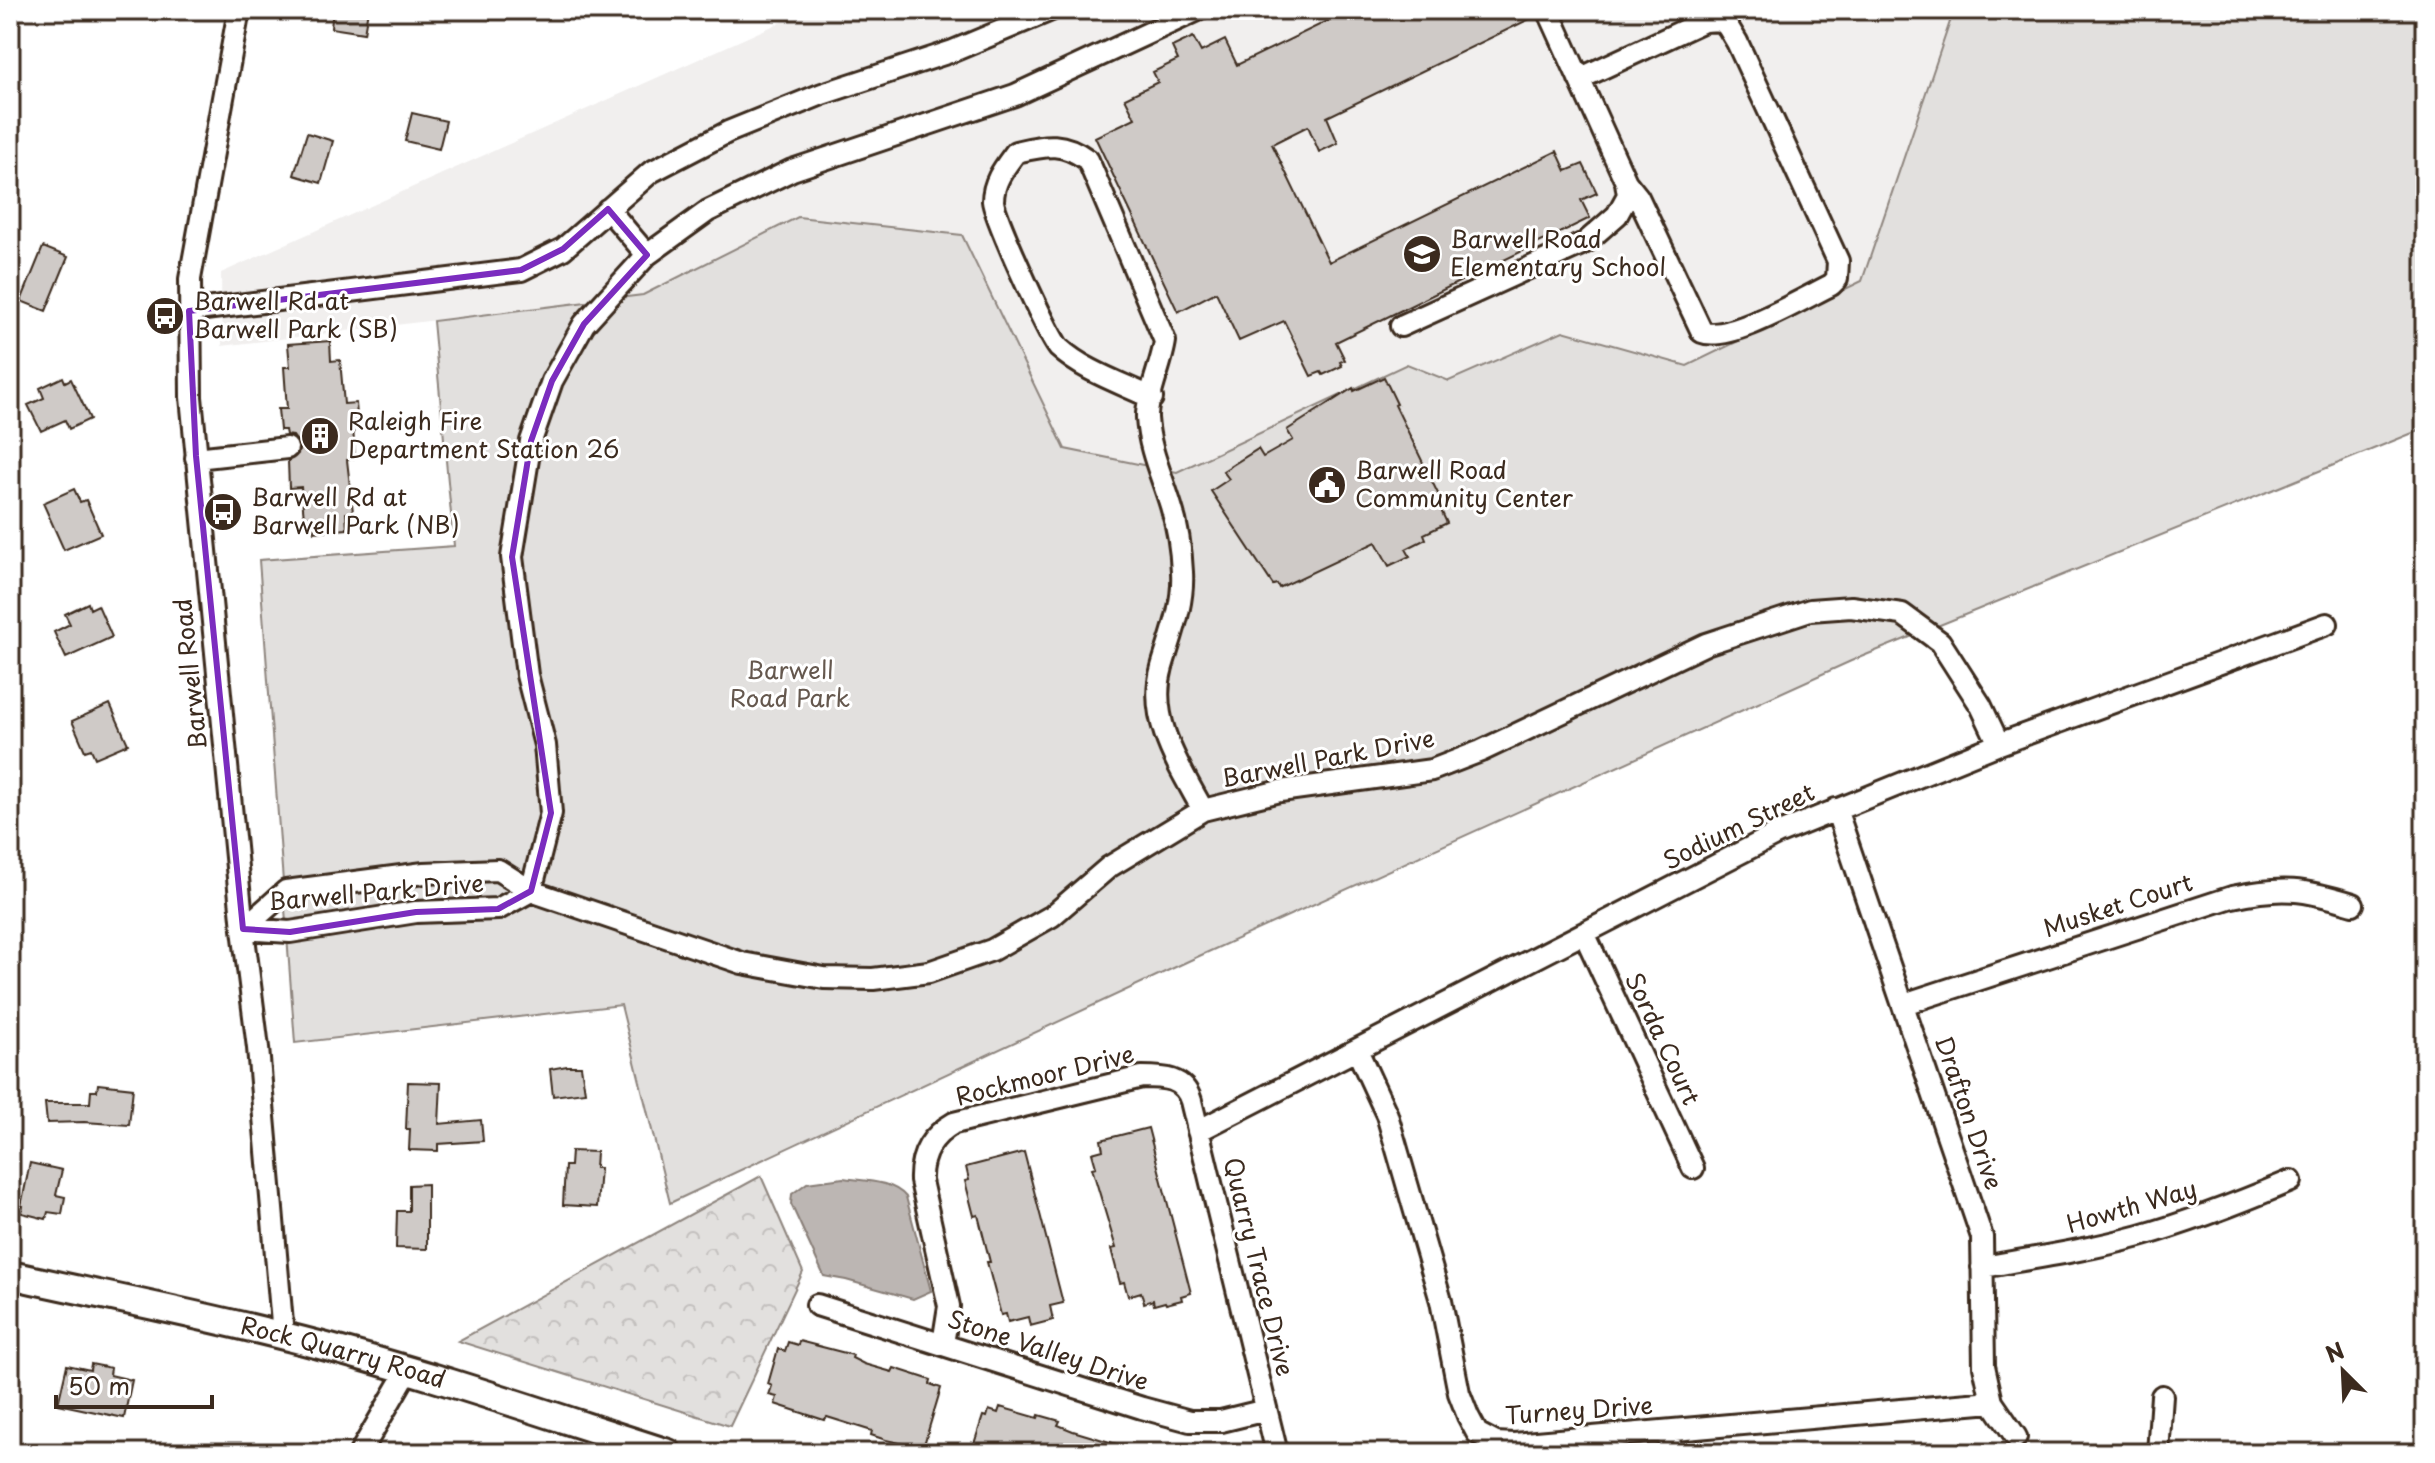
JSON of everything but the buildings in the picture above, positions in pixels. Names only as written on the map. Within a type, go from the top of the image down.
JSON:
[{"type":"main road","name":"Rock Quarry Road","points":[[10,1275],[283,1335],[596,1428],[624,1445],[668,1453]]},
{"type":"street","name":"Barwell Road","points":[[239,10],[192,266],[189,311],[191,397],[243,929],[258,1048],[283,1335]]},
{"type":"street","points":[[189,311],[521,270],[563,249],[651,172],[728,132],[822,94],[953,51],[1051,10]]},
{"type":"street","points":[[531,891],[551,813],[545,745],[527,675],[512,557],[531,441],[552,381],[584,324],[647,255],[708,211],[792,170],[1015,95],[1198,10]]},
{"type":"street","points":[[1548,10],[1579,79],[1626,182],[1638,197],[1702,332],[1718,334],[1743,326],[1831,285],[1837,279],[1838,261],[1737,42],[1721,20],[1704,21],[1579,79]]},
{"type":"street","points":[[1152,398],[1081,364],[1057,346],[1015,260],[993,203],[998,177],[1016,152],[1050,145],[1073,149],[1088,160],[1165,341],[1163,359],[1152,398],[1147,414],[1151,450],[1172,506],[1180,541],[1183,583],[1175,628],[1160,671],[1158,713],[1171,752],[1203,810]]},
{"type":"street","points":[[1401,326],[1586,242],[1617,215],[1628,195],[1626,182]]},
{"type":"street","points":[[608,209],[647,255]]},
{"type":"street","points":[[196,458],[287,448]]},
{"type":"street","name":"Barwell Park Drive","points":[[243,929],[286,891],[408,875],[498,870],[531,891],[742,963],[824,978],[873,979],[929,972],[992,950],[1052,916],[1109,867],[1203,810],[1280,791],[1432,770],[1481,751],[1706,644],[1810,610],[1851,607],[1902,614],[1940,642],[1981,706],[1999,744]]},
{"type":"street","name":"Sodium Street","points":[[1198,1131],[1777,834],[1999,744],[2327,624]]},
{"type":"street","name":"Drafton Drive","points":[[1836,809],[1982,1237],[1984,1366],[1992,1402],[2016,1437]]},
{"type":"street","name":"Musket Court","points":[[1904,1004],[2232,897],[2268,889],[2312,891],[2353,904]]},
{"type":"street","name":"Barwell Park Drive","points":[[243,929],[290,932],[416,912],[498,909],[531,891]]},
{"type":"street","name":"Sorda Court","points":[[1584,933],[1693,1168]]},
{"type":"street","name":"Turney Drive","points":[[1357,1050],[1387,1115],[1441,1301],[1459,1393],[1477,1433],[1496,1443],[1514,1444],[1992,1402]]},
{"type":"street","name":"Rockmoor Drive","points":[[943,1344],[949,1306],[921,1181],[920,1164],[938,1132],[954,1123],[1142,1077],[1169,1077],[1188,1093]]},
{"type":"street","name":"Quarry Trace Drive","points":[[1188,1093],[1277,1453]]},
{"type":"street","name":"Howth Way","points":[[1982,1267],[2071,1252],[2141,1235],[2232,1206],[2291,1181]]},
{"type":"street","name":"Stone Valley Drive","points":[[817,1305],[1190,1421],[1221,1421],[1266,1410]]},
{"type":"street","points":[[360,1453],[408,1370]]},
{"type":"street","points":[[2158,1453],[2162,1396]]},
{"type":"street","points":[[1669,1431],[1670,1453]]},
{"type":"highlighted area","points":[[608,209],[647,255],[584,324],[552,381],[531,441],[512,557],[551,813],[531,891],[498,909],[416,912],[290,932],[243,929],[196,456],[189,311],[521,270],[563,249]]},
{"type":"shaded area","name":"Barwell Road Elementary School","points":[[808,10],[1954,10],[1863,281],[1687,366],[1563,331],[1449,381],[1407,364],[1177,472],[1065,449],[962,234],[798,218],[643,295],[222,346],[221,273]]},
{"type":"shaded area","points":[[843,1178],[885,1184],[906,1197],[931,1291],[913,1299],[824,1276],[791,1204],[792,1194],[807,1183]]},
{"type":"green space","name":"Barwell Road Park","points":[[1954,10],[2425,10],[2425,428],[1851,661],[1197,957],[670,1203],[621,1005],[295,1043],[259,560],[454,546],[433,321],[643,295],[798,217],[962,235],[1065,449],[1177,472],[1407,364],[1449,381],[1563,331],[1687,366],[1862,281]]},
{"type":"green space","points":[[761,1176],[803,1272],[730,1426],[458,1341]]},
{"type":"place","name":"Barwell Road Elementary School","points":[[1422,254]]},
{"type":"place","name":"Barwell Rd at Barwell Park (SB)","points":[[165,316]]},
{"type":"place","name":"Raleigh Fire Department Station 26","points":[[320,436]]},
{"type":"place","name":"Barwell Road Community Center","points":[[1327,485]]},
{"type":"place","name":"Barwell Rd at Barwell Park (NB)","points":[[223,512]]}]
